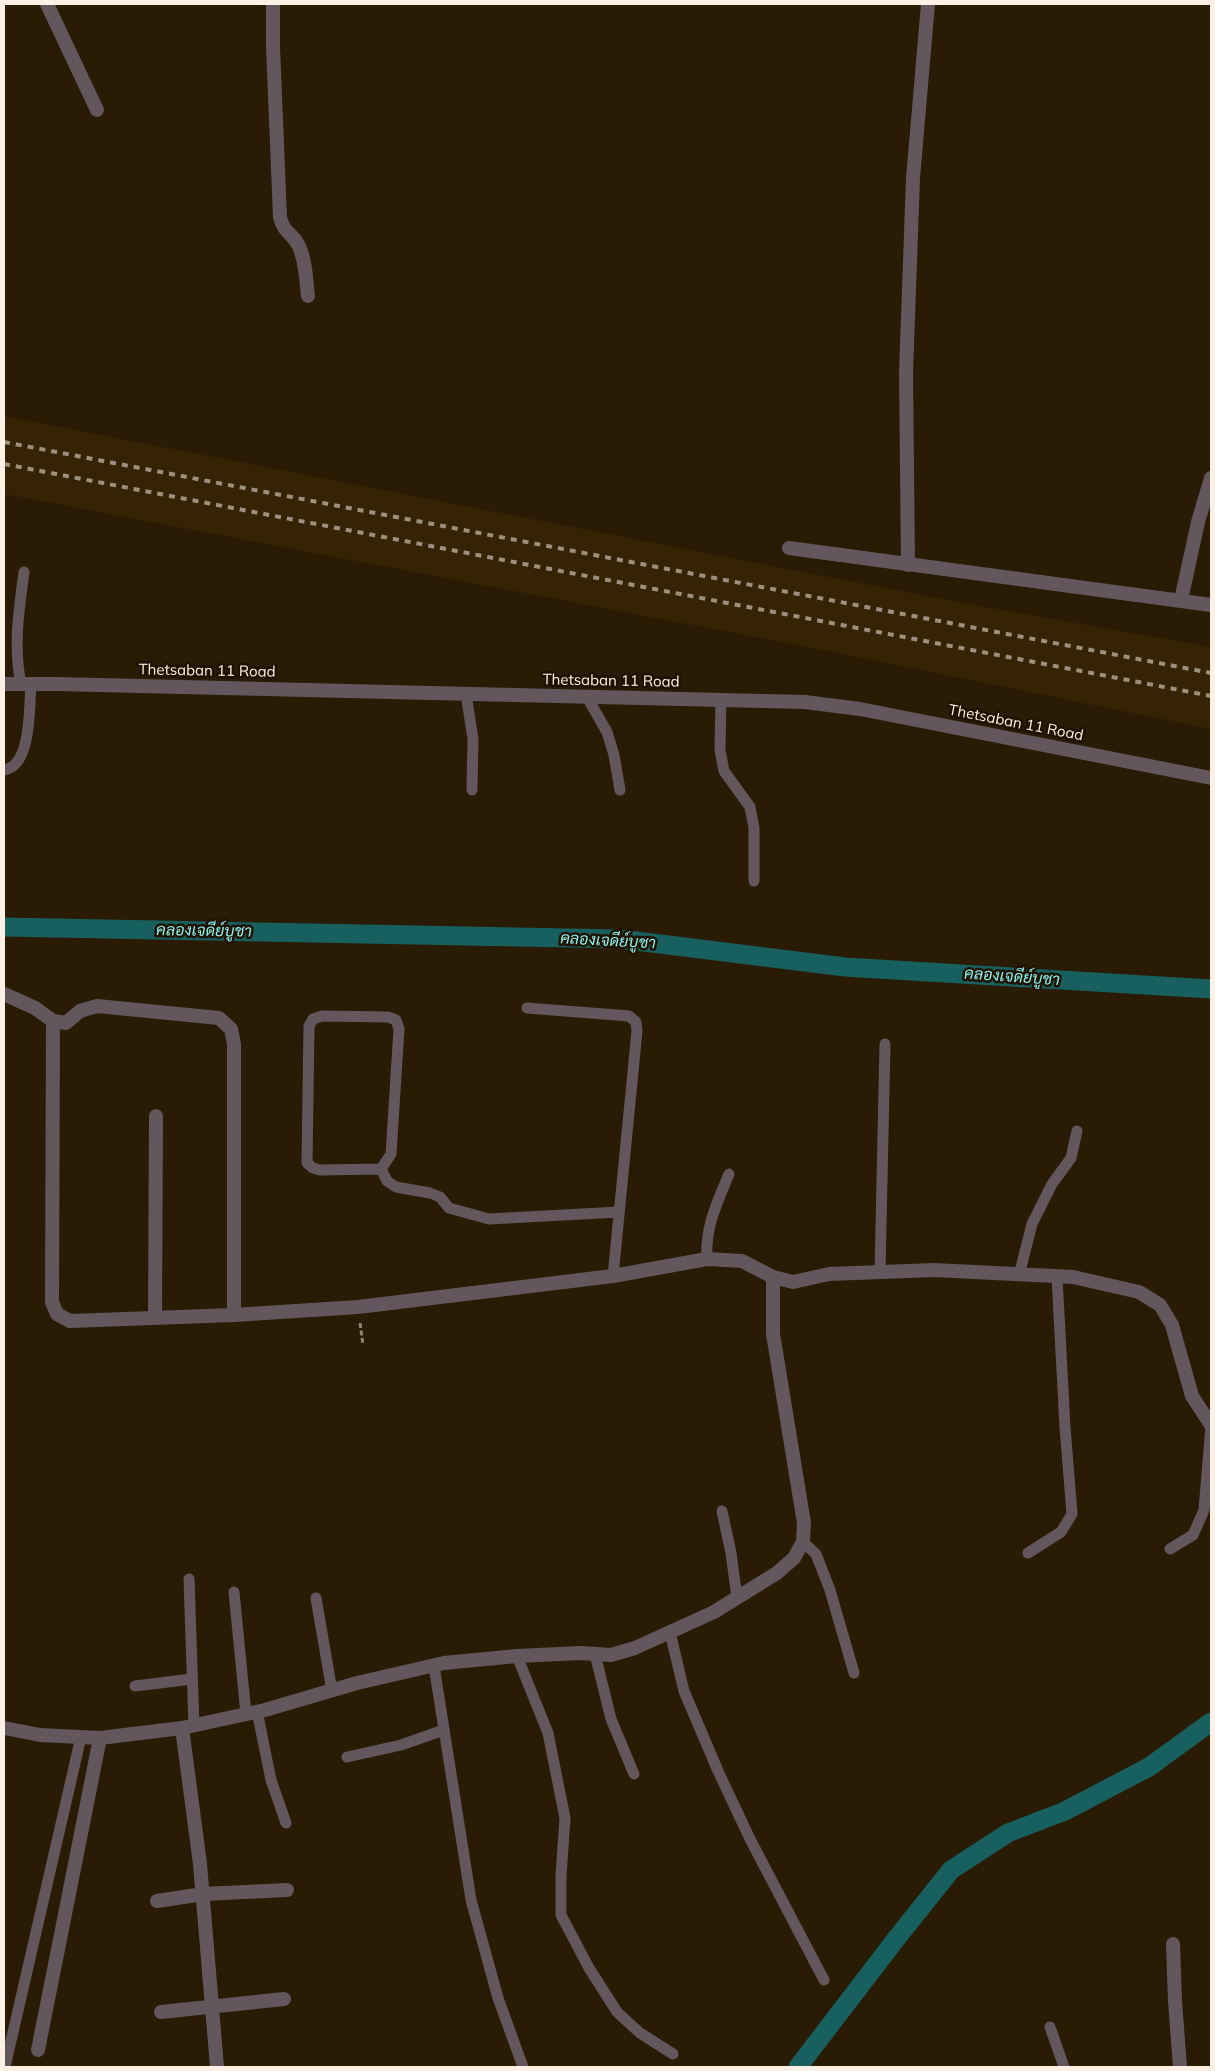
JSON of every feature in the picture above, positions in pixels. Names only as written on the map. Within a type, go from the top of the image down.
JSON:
[{"type":"street","points":[[47,4],[97,110]]},
{"type":"street","points":[[273,4],[280,217],[283,228],[292,236],[304,259],[308,296]]},
{"type":"street","points":[[908,565],[906,373],[913,178],[928,4]]},
{"type":"street","points":[[1181,600],[1198,522],[1211,478]]},
{"type":"street","points":[[789,548],[1211,605]]},
{"type":"street","name":"Thetsaban 11 Road","points":[[4,684],[804,702],[860,709],[1211,778]]},
{"type":"street","points":[[4,994],[35,1008],[53,1020],[66,1023],[80,1011],[97,1006],[219,1018],[231,1029],[234,1044],[234,1315]]},
{"type":"street","points":[[53,1020],[52,1302],[57,1314],[70,1321],[234,1315],[358,1307],[613,1276],[707,1259],[723,1258],[742,1261],[773,1277],[793,1282],[829,1274],[934,1270],[1073,1277],[1139,1292],[1160,1305],[1172,1325],[1192,1396],[1211,1426]]},
{"type":"street","points":[[155,1318],[156,1116]]},
{"type":"street","points":[[4,1728],[40,1735],[100,1738],[188,1727],[252,1713],[332,1690],[434,1666],[517,1656],[580,1653],[611,1655],[670,1632],[714,1612],[738,1598],[777,1573],[794,1558],[803,1542],[804,1523],[773,1334],[773,1277]]},
{"type":"street","points":[[188,1727],[217,2067]]},
{"type":"street","points":[[38,2050],[100,1738]]},
{"type":"street","points":[[157,1901],[202,1894],[286,1890]]},
{"type":"street","points":[[1173,1944],[1180,2067]]},
{"type":"street","points":[[161,2012],[284,2000]]},
{"type":"lane","points":[[4,770],[17,763],[26,748],[26,684],[16,663],[17,626],[24,572]]},
{"type":"lane","points":[[466,694],[472,739],[472,790]]},
{"type":"lane","points":[[587,697],[608,732],[620,790]]},
{"type":"lane","points":[[721,699],[720,750],[724,771],[750,808],[754,828],[754,880]]},
{"type":"lane","points":[[527,1008],[630,1016],[636,1022],[638,1031],[619,1212],[618,1244],[613,1276]]},
{"type":"lane","points":[[322,1016],[388,1017],[396,1020],[399,1029],[391,1154],[381,1168],[320,1170],[307,1163],[309,1026],[313,1019],[322,1016]]},
{"type":"lane","points":[[880,1272],[885,1044]]},
{"type":"lane","points":[[1019,1274],[1032,1224],[1052,1184],[1071,1158],[1077,1131]]},
{"type":"lane","points":[[381,1168],[387,1181],[396,1187],[430,1193],[440,1197],[449,1208],[489,1219],[619,1212]]},
{"type":"lane","points":[[707,1259],[707,1232],[712,1214],[729,1174]]},
{"type":"lane","points":[[1028,1553],[1061,1532],[1072,1514],[1065,1427],[1058,1276]]},
{"type":"lane","points":[[1170,1549],[1193,1535],[1204,1510],[1211,1426]]},
{"type":"lane","points":[[722,1511],[738,1598]]},
{"type":"lane","points":[[803,1542],[816,1554],[830,1590],[854,1673]]},
{"type":"lane","points":[[188,1727],[192,1679],[189,1579]]},
{"type":"lane","points":[[234,1592],[252,1713],[271,1780],[286,1823]]},
{"type":"lane","points":[[316,1598],[332,1690]]},
{"type":"lane","points":[[670,1632],[684,1691],[718,1771],[750,1839],[824,1980]]},
{"type":"lane","points":[[595,1654],[611,1719],[634,1774]]},
{"type":"lane","points":[[517,1656],[548,1733],[565,1818],[561,1876],[562,1915],[589,1968],[617,2012],[640,2033],[673,2054]]},
{"type":"lane","points":[[434,1666],[471,1900],[498,1998],[523,2067]]},
{"type":"lane","points":[[136,1686],[192,1679]]},
{"type":"lane","points":[[347,1757],[401,1745],[444,1730]]},
{"type":"lane","points":[[5,2067],[81,1737]]},
{"type":"lane","points":[[1050,2027],[1064,2067]]},
{"type":"path","points":[[358,1307],[363,1345]]},
{"type":"shaded area","points":[[4,416],[952,601],[1211,647],[1211,729],[808,647],[4,494]]},
{"type":"waterway","name":"คลองเจดีย์บูชา","points":[[4,927],[620,939],[845,967],[1211,989]]},
{"type":"waterway","points":[[798,2067],[951,1870],[1008,1833],[1065,1811],[1149,1767],[1211,1722]]},
{"type":"railway","points":[[4,442],[1211,673]]},
{"type":"railway","points":[[4,464],[1211,696]]}]
